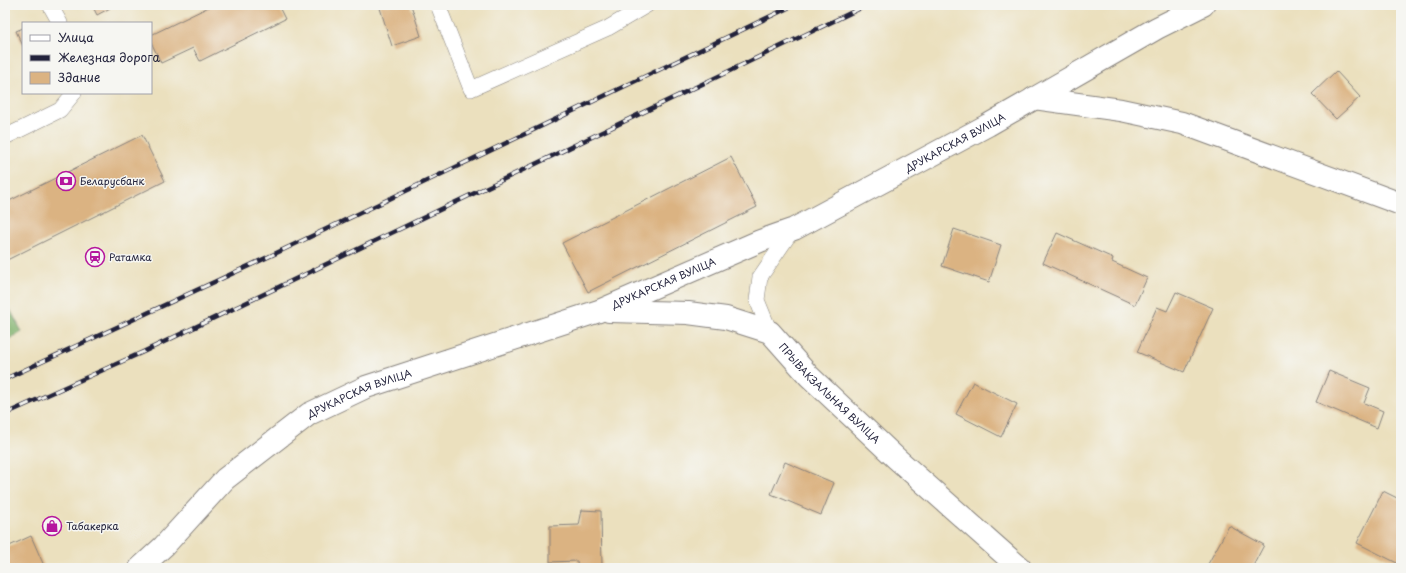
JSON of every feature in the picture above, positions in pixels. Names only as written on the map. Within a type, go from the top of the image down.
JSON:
[{"type":"street","name":"ДРУКАРСКАЯ ВУЛІЦА","points":[[140,568],[164,546],[225,478],[309,414],[366,387],[599,311],[760,241],[794,229],[988,125],[1157,28],[1203,5]]},
{"type":"street","points":[[1034,98],[1121,110],[1182,123],[1401,204]]},
{"type":"street","points":[[599,311],[688,313],[726,318],[770,332]]},
{"type":"street","name":"ПРЫВАКЗАЛЬНАЯ ВУЛІЦА","points":[[770,332],[809,376],[896,458],[1020,568]]},
{"type":"lane","points":[[50,5],[59,22]]},
{"type":"lane","points":[[438,5],[471,90],[608,28],[647,5]]},
{"type":"lane","points":[[5,138],[60,110],[73,94]]},
{"type":"lane","points":[[770,332],[758,300],[760,277],[794,229]]},
{"type":"green space","points":[[5,300],[22,332],[5,341]]},
{"type":"building","points":[[92,5],[109,5],[110,8],[97,15]]},
{"type":"building","points":[[213,5],[278,5],[285,19],[200,61],[193,48],[161,63],[152,44],[152,35]]},
{"type":"building","points":[[379,5],[411,5],[421,36],[392,46]]},
{"type":"building","points":[[22,28],[22,44],[16,31]]},
{"type":"building","points":[[1336,71],[1360,97],[1336,119],[1312,94]]},
{"type":"building","points":[[142,135],[165,181],[5,261],[5,203]]},
{"type":"building","points":[[731,157],[757,207],[588,292],[562,243]]},
{"type":"building","points":[[954,229],[1001,245],[989,282],[942,266]]},
{"type":"building","points":[[1057,233],[1113,258],[1112,262],[1147,278],[1135,305],[1043,263]]},
{"type":"building","points":[[1176,292],[1213,308],[1184,372],[1137,352],[1157,307],[1167,311]]},
{"type":"building","points":[[1329,371],[1370,388],[1364,403],[1383,411],[1377,428],[1316,402]]},
{"type":"building","points":[[973,382],[1017,404],[1001,437],[956,414]]},
{"type":"building","points":[[785,462],[834,483],[821,515],[771,494]]},
{"type":"building","points":[[1383,491],[1401,500],[1401,565],[1357,543]]},
{"type":"building","points":[[582,510],[601,511],[602,568],[578,568],[577,561],[550,562],[550,526],[579,525]]},
{"type":"building","points":[[1229,526],[1264,545],[1252,568],[1216,568],[1208,564]]},
{"type":"building","points":[[31,536],[45,568],[5,568],[5,548]]},
{"type":"railway","points":[[5,379],[268,257],[794,5]]},
{"type":"railway","points":[[5,414],[143,352],[867,5]]},
{"type":"place","name":"Беларусбанк","points":[[66,181]]},
{"type":"place","name":"Ратамка","points":[[95,257]]},
{"type":"place","name":"Табакерка","points":[[52,526]]}]
